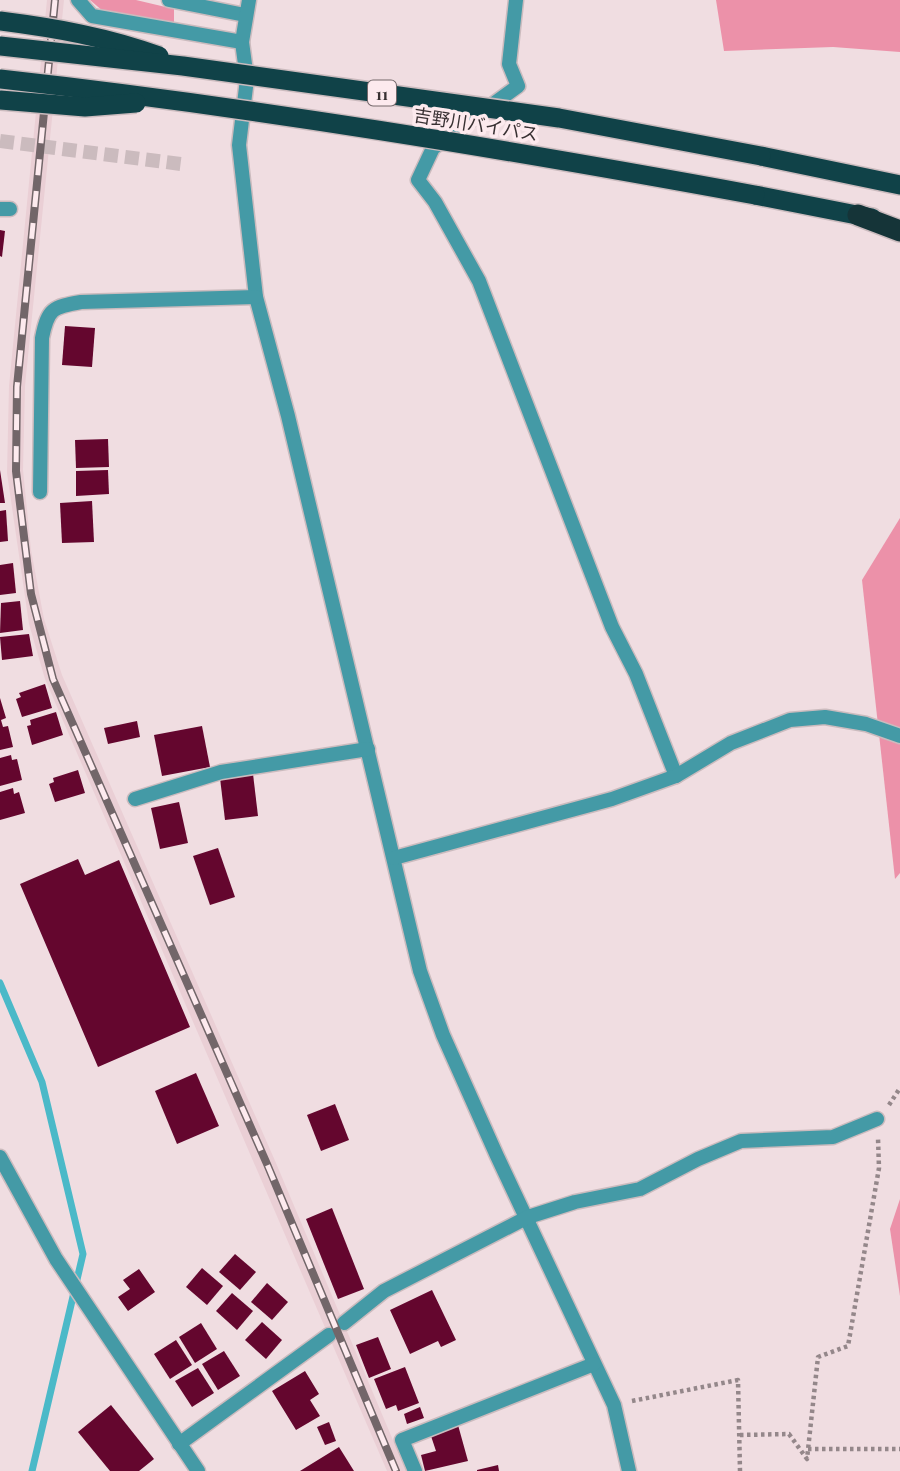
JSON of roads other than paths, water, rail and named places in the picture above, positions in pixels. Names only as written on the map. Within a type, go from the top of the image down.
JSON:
[{"type":"highway","points":[[0,21],[56,28],[121,42],[183,66]]},
{"type":"highway","name":"吉野川バイパス","points":[[0,46],[183,66],[559,118],[900,185]]},
{"type":"highway","name":"吉野川バイパス","points":[[0,79],[178,99],[551,157],[900,224]]},
{"type":"highway","points":[[0,100],[85,107],[178,99]]},
{"type":"highway","points":[[858,215],[900,231]]},
{"type":"street","points":[[78,0],[92,16],[242,43]]},
{"type":"street","points":[[169,0],[245,15]]},
{"type":"street","points":[[249,0],[242,43],[247,79],[239,145],[256,297],[292,429],[420,971],[497,1156],[528,1217],[614,1405],[629,1471]]},
{"type":"street","points":[[516,0],[509,64],[518,86],[433,148],[418,180],[435,202],[479,281],[612,627],[636,674],[676,776]]},
{"type":"street","points":[[40,492],[43,338],[47,317],[57,307],[81,302],[256,297]]},
{"type":"street","points":[[394,858],[612,799],[676,776],[730,743],[790,720],[825,717],[866,724],[900,736]]},
{"type":"street","points":[[135,799],[221,772],[368,749]]},
{"type":"street","points":[[344,1323],[384,1291],[528,1217],[575,1202],[640,1189],[698,1158],[741,1141],[833,1137],[877,1119]]},
{"type":"street","points":[[0,1157],[56,1259],[198,1471]]},
{"type":"street","points":[[179,1444],[329,1335]]},
{"type":"street","points":[[415,1471],[402,1440],[594,1364]]},
{"type":"waterway","points":[[0,983],[42,1082],[83,1254],[32,1471]]},
{"type":"tunnel","points":[[0,141],[181,164]]},
{"type":"railway","points":[[55,0],[17,387],[16,471],[31,594],[53,679],[267,1164],[396,1471]]}]
